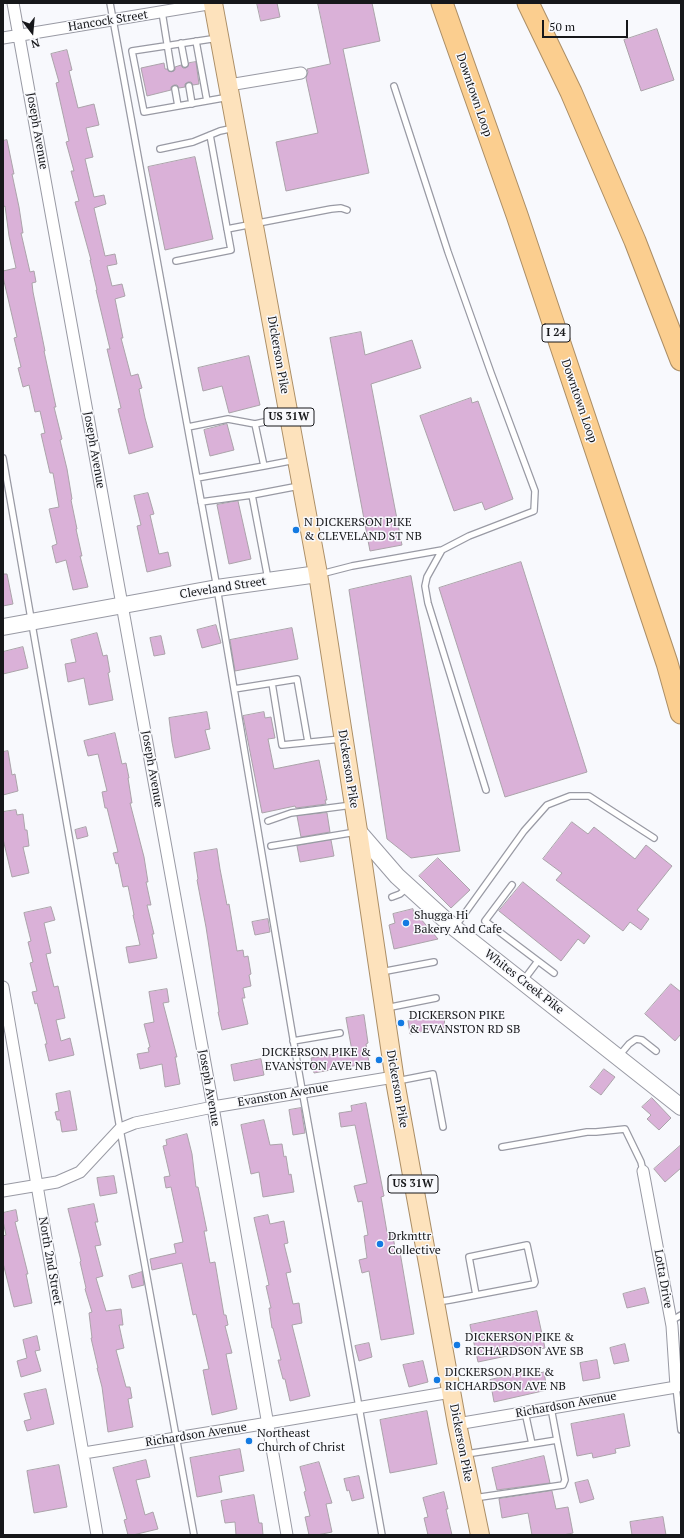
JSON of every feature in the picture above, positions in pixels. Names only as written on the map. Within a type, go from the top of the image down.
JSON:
[{"type":"highway","name":"Downtown Loop","points":[[442,3],[517,215],[667,663]]},
{"type":"highway","points":[[528,3],[571,92],[620,206],[681,360]]},
{"type":"highway","points":[[667,663],[681,693]]},
{"type":"highway","name":"I 24","points":[[667,663],[681,713]]},
{"type":"main road","name":"Dickerson Pike","points":[[214,3],[318,574],[354,805],[394,1079],[457,1424],[480,1535]]},
{"type":"street","name":"Joseph Avenue","points":[[13,3],[213,1107],[287,1535]]},
{"type":"street","name":"Hancock Street","points":[[3,38],[214,3]]},
{"type":"street","points":[[230,91],[301,73]]},
{"type":"street","name":"Cleveland Street","points":[[3,627],[217,588],[318,574]]},
{"type":"street","name":"Whites Creek Pike","points":[[358,832],[397,876],[454,927],[681,1107]]},
{"type":"street","name":"North 2nd Street","points":[[3,987],[97,1535]]},
{"type":"street","name":"Evanston Avenue","points":[[3,1191],[57,1182],[80,1172],[120,1129],[135,1122],[302,1092],[394,1079]]},
{"type":"street","name":"Lotta Drive","points":[[643,1171],[671,1321],[678,1387]]},
{"type":"street","name":"Richardson Avenue","points":[[457,1424],[678,1387]]},
{"type":"street","name":"Richardson Avenue","points":[[84,1453],[451,1392]]},
{"type":"lane","points":[[110,3],[217,588],[293,1041],[382,1535]]},
{"type":"lane","points":[[162,12],[171,68]]},
{"type":"lane","points":[[219,37],[132,51],[144,112],[207,101],[230,91]]},
{"type":"lane","points":[[196,41],[207,101]]},
{"type":"lane","points":[[181,43],[185,64]]},
{"type":"lane","points":[[189,86],[192,104]]},
{"type":"lane","name":"Cleveland Street","points":[[318,574],[352,566],[442,550],[469,536],[534,511],[535,491],[448,252],[394,86]]},
{"type":"lane","points":[[175,89],[178,106]]},
{"type":"lane","points":[[160,149],[193,142],[210,135],[236,128]]},
{"type":"lane","points":[[176,261],[231,250],[210,135]]},
{"type":"lane","points":[[227,229],[331,209],[341,208],[347,210]]},
{"type":"lane","points":[[188,427],[228,419],[255,424],[289,417]]},
{"type":"lane","points":[[255,424],[264,466]]},
{"type":"lane","points":[[3,458],[120,1129],[194,1535]]},
{"type":"lane","points":[[197,478],[297,460]]},
{"type":"lane","points":[[201,502],[302,486]]},
{"type":"lane","points":[[252,495],[268,581]]},
{"type":"lane","points":[[442,550],[427,577],[425,586],[428,603],[486,790]]},
{"type":"lane","points":[[234,689],[297,679],[308,742]]},
{"type":"lane","points":[[272,683],[282,745],[343,739]]},
{"type":"lane","points":[[454,927],[524,831],[547,805],[570,796],[589,796],[654,838]]},
{"type":"lane","points":[[268,821],[291,813],[354,805]]},
{"type":"lane","points":[[271,846],[358,832]]},
{"type":"lane","points":[[512,885],[485,921],[554,973]]},
{"type":"lane","points":[[392,897],[400,894],[408,886]]},
{"type":"lane","points":[[523,982],[538,961]]},
{"type":"lane","points":[[379,972],[434,962]]},
{"type":"lane","points":[[384,1008],[436,998]]},
{"type":"lane","points":[[293,1041],[340,1033]]},
{"type":"lane","points":[[618,1057],[629,1044],[636,1039],[642,1040],[656,1051]]},
{"type":"lane","points":[[394,1079],[433,1074],[443,1127]]},
{"type":"lane","points":[[502,1147],[587,1132],[625,1129],[641,1162],[643,1171]]},
{"type":"lane","points":[[435,1302],[476,1295],[535,1283],[527,1245],[469,1256],[476,1295]]},
{"type":"lane","points":[[671,1321],[681,1315]]},
{"type":"lane","points":[[678,1387],[681,1430]]},
{"type":"lane","points":[[472,1498],[563,1485],[565,1480],[552,1408]]},
{"type":"lane","points":[[525,1412],[532,1444]]},
{"type":"lane","points":[[464,1455],[557,1440]]},
{"type":"building","points":[[257,3],[277,3],[280,17],[261,21]]},
{"type":"building","points":[[318,3],[372,3],[380,41],[343,49],[369,173],[286,191],[276,142],[318,133],[306,78],[308,72],[307,69],[330,64]]},
{"type":"building","points":[[657,29],[674,80],[641,91],[624,40]]},
{"type":"building","points":[[67,50],[72,70],[69,71],[78,108],[94,104],[99,125],[86,128],[93,157],[85,159],[94,197],[104,195],[106,204],[94,208],[105,256],[115,254],[117,264],[107,266],[112,286],[122,284],[125,296],[115,299],[123,338],[121,338],[131,376],[138,374],[142,388],[139,389],[153,447],[129,454],[118,409],[121,408],[107,349],[110,349],[96,290],[91,260],[75,202],[79,201],[71,171],[74,171],[66,142],[69,141],[56,83],[59,82],[51,54]]},
{"type":"building","points":[[196,62],[199,84],[193,85],[191,82],[188,82],[185,84],[185,87],[179,88],[177,85],[174,85],[171,87],[171,90],[147,96],[141,68],[164,63],[165,69],[171,72],[175,70],[175,67],[181,65],[183,68],[186,68],[189,63]]},
{"type":"building","points":[[7,140],[23,233],[21,233],[30,272],[34,271],[36,282],[32,283],[33,292],[56,407],[54,407],[62,439],[60,440],[67,469],[76,529],[82,556],[80,556],[88,587],[73,590],[66,560],[56,563],[52,546],[57,544],[49,509],[59,507],[53,473],[50,473],[41,434],[45,433],[40,411],[35,412],[29,385],[23,387],[18,368],[21,367],[14,338],[17,337],[3,277],[3,271],[16,268],[9,236],[5,206],[3,207],[3,141]]},
{"type":"building","points":[[195,157],[213,239],[165,250],[148,167]]},
{"type":"building","points":[[361,332],[365,355],[412,340],[421,368],[371,384],[402,545],[370,551],[330,338]]},
{"type":"building","points":[[249,356],[260,405],[229,413],[222,386],[203,391],[198,368]]},
{"type":"building","points":[[471,398],[472,403],[478,401],[513,499],[485,510],[482,502],[454,511],[420,416]]},
{"type":"building","points":[[227,424],[234,450],[210,456],[204,430]]},
{"type":"building","points":[[148,493],[154,514],[150,515],[159,554],[168,552],[171,566],[147,572],[137,526],[141,525],[134,496]]},
{"type":"building","points":[[238,501],[251,559],[229,564],[217,505]]},
{"type":"building","points":[[521,562],[587,772],[505,797],[439,588]]},
{"type":"building","points":[[3,574],[7,574],[13,604],[3,606]]},
{"type":"building","points":[[411,576],[460,851],[411,858],[387,839],[349,590]]},
{"type":"building","points":[[216,625],[221,643],[202,648],[197,630]]},
{"type":"building","points":[[292,628],[298,659],[235,671],[230,640]]},
{"type":"building","points":[[97,633],[103,656],[107,655],[110,672],[108,673],[113,700],[89,705],[84,678],[68,682],[65,664],[76,662],[71,640]]},
{"type":"building","points":[[161,636],[165,654],[154,656],[150,638]]},
{"type":"building","points":[[23,647],[28,668],[3,674],[3,652]]},
{"type":"building","points":[[207,712],[210,729],[205,730],[210,749],[175,758],[169,718]]},
{"type":"building","points":[[264,712],[265,718],[271,717],[275,738],[268,739],[274,769],[319,760],[327,800],[325,800],[326,804],[296,808],[295,806],[262,813],[243,716]]},
{"type":"building","points":[[115,733],[122,764],[126,763],[132,803],[130,803],[144,857],[148,882],[146,882],[151,905],[147,905],[154,934],[152,934],[157,958],[129,963],[126,947],[140,945],[134,915],[128,886],[123,887],[118,863],[116,864],[113,853],[118,852],[107,808],[105,808],[102,792],[107,791],[98,754],[88,756],[84,741]]},
{"type":"building","points":[[8,751],[12,775],[15,774],[18,791],[3,795],[3,752]]},
{"type":"building","points":[[16,810],[17,815],[23,814],[25,830],[27,830],[29,846],[23,847],[29,873],[12,877],[3,839],[3,812]]},
{"type":"building","points":[[327,813],[330,832],[301,837],[297,816]]},
{"type":"building","points":[[572,822],[588,834],[594,827],[635,859],[646,845],[672,866],[637,910],[649,919],[641,930],[630,922],[623,931],[556,880],[562,873],[543,859]]},
{"type":"building","points":[[86,827],[88,836],[77,839],[75,830]]},
{"type":"building","points":[[331,840],[334,856],[300,862],[297,846]]},
{"type":"building","points":[[217,849],[237,951],[243,950],[244,957],[248,956],[251,974],[249,975],[251,986],[243,988],[245,998],[242,998],[248,1024],[222,1030],[197,880],[194,853]]},
{"type":"building","points":[[438,858],[470,890],[451,908],[419,876]]},
{"type":"building","points":[[523,882],[590,936],[584,944],[578,939],[561,961],[499,911]]},
{"type":"building","points":[[51,907],[55,920],[44,923],[51,953],[46,954],[54,987],[58,986],[65,1018],[56,1020],[61,1041],[70,1038],[74,1055],[49,1061],[45,1044],[47,1044],[37,1003],[35,1004],[32,992],[37,991],[30,963],[33,962],[28,942],[31,941],[24,913]]},
{"type":"building","points":[[413,909],[415,919],[420,918],[438,939],[394,949],[389,925],[395,923],[393,914]]},
{"type":"building","points":[[268,919],[270,932],[255,935],[252,922]]},
{"type":"building","points":[[671,984],[681,992],[681,1034],[675,1041],[645,1014]]},
{"type":"building","points":[[167,989],[169,1002],[163,1003],[177,1057],[175,1057],[180,1084],[165,1087],[162,1064],[140,1069],[137,1054],[149,1052],[148,1048],[150,1047],[144,1024],[154,1022],[149,992]]},
{"type":"building","points":[[364,1015],[369,1063],[314,1073],[311,1058],[352,1051],[346,1018]]},
{"type":"building","points":[[445,1015],[444,1028],[410,1034],[408,1021]]},
{"type":"building","points":[[261,1059],[264,1075],[234,1081],[231,1065]]},
{"type":"building","points":[[604,1069],[615,1077],[601,1095],[590,1087]]},
{"type":"building","points":[[70,1091],[77,1130],[62,1132],[60,1120],[57,1120],[55,1112],[59,1111],[56,1094]]},
{"type":"building","points":[[652,1098],[671,1118],[659,1130],[647,1119],[651,1115],[642,1107]]},
{"type":"building","points":[[366,1103],[384,1196],[381,1197],[387,1232],[392,1231],[396,1253],[400,1252],[414,1334],[381,1340],[369,1271],[362,1273],[359,1260],[367,1258],[364,1236],[368,1235],[362,1201],[358,1202],[354,1186],[367,1183],[355,1125],[341,1127],[339,1113],[352,1111],[351,1106]]},
{"type":"building","points":[[301,1108],[305,1133],[293,1135],[289,1110]]},
{"type":"building","points":[[264,1120],[270,1145],[282,1144],[284,1157],[286,1156],[289,1175],[291,1174],[294,1192],[263,1197],[259,1172],[251,1174],[241,1125]]},
{"type":"building","points":[[187,1134],[192,1154],[196,1187],[198,1187],[207,1231],[204,1231],[210,1263],[215,1262],[224,1315],[226,1315],[228,1325],[225,1326],[232,1353],[226,1354],[237,1409],[212,1415],[203,1370],[209,1369],[196,1314],[193,1315],[182,1263],[152,1270],[150,1259],[176,1253],[174,1244],[183,1242],[171,1187],[166,1188],[164,1177],[170,1176],[163,1146],[167,1145],[166,1140]]},
{"type":"building","points":[[681,1145],[681,1168],[665,1182],[654,1169]]},
{"type":"building","points":[[114,1176],[117,1193],[100,1196],[97,1178]]},
{"type":"building","points":[[94,1204],[98,1222],[95,1222],[101,1245],[95,1246],[103,1276],[96,1278],[106,1311],[121,1309],[123,1325],[119,1325],[124,1348],[116,1350],[126,1387],[130,1387],[132,1398],[128,1399],[133,1427],[108,1432],[102,1387],[91,1338],[89,1313],[92,1312],[85,1289],[81,1261],[68,1209]]},
{"type":"building","points":[[16,1210],[18,1221],[15,1222],[28,1274],[26,1274],[32,1303],[14,1307],[3,1263],[3,1236],[6,1235],[3,1213]]},
{"type":"building","points":[[268,1215],[270,1224],[284,1221],[288,1243],[284,1244],[291,1272],[286,1273],[293,1304],[299,1303],[302,1323],[292,1325],[310,1396],[290,1401],[285,1379],[283,1379],[278,1360],[281,1360],[272,1328],[269,1308],[271,1308],[266,1286],[269,1285],[254,1218]]},
{"type":"building","points":[[142,1272],[144,1285],[132,1288],[129,1276]]},
{"type":"building","points":[[645,1288],[649,1303],[627,1308],[623,1294]]},
{"type":"building","points":[[537,1311],[545,1348],[478,1362],[470,1325]]},
{"type":"building","points":[[37,1336],[40,1350],[35,1351],[41,1371],[21,1377],[17,1361],[27,1358],[23,1340]]},
{"type":"building","points":[[369,1343],[372,1357],[359,1361],[355,1346]]},
{"type":"building","points":[[625,1344],[629,1361],[614,1364],[610,1348]]},
{"type":"building","points":[[597,1360],[600,1378],[583,1381],[580,1363]]},
{"type":"building","points":[[423,1361],[428,1382],[409,1387],[403,1365]]},
{"type":"building","points":[[524,1372],[525,1376],[544,1372],[547,1390],[494,1402],[490,1380]]},
{"type":"building","points":[[46,1389],[54,1424],[27,1431],[24,1421],[31,1419],[24,1394]]},
{"type":"building","points":[[427,1411],[437,1464],[390,1473],[380,1420]]},
{"type":"building","points":[[624,1414],[630,1446],[615,1449],[616,1453],[593,1458],[592,1453],[577,1456],[571,1424]]},
{"type":"building","points":[[240,1449],[244,1471],[219,1476],[222,1492],[197,1497],[190,1458]]},
{"type":"building","points":[[544,1456],[550,1483],[497,1490],[492,1468]]},
{"type":"building","points":[[146,1460],[150,1477],[136,1480],[145,1515],[153,1512],[158,1529],[128,1535],[124,1520],[127,1519],[113,1468]]},
{"type":"building","points":[[319,1462],[332,1503],[326,1504],[332,1532],[309,1535],[305,1517],[310,1516],[300,1467]]},
{"type":"building","points":[[59,1465],[67,1507],[34,1513],[27,1471]]},
{"type":"building","points":[[359,1476],[364,1498],[352,1501],[349,1490],[347,1491],[344,1479]]},
{"type":"building","points":[[588,1480],[594,1499],[580,1503],[575,1483]]},
{"type":"building","points":[[552,1491],[556,1509],[568,1507],[573,1533],[563,1535],[532,1535],[528,1513],[502,1518],[499,1499]]},
{"type":"building","points":[[444,1492],[452,1535],[428,1535],[424,1518],[428,1517],[423,1498]]},
{"type":"building","points":[[254,1495],[259,1523],[262,1523],[263,1535],[236,1535],[235,1522],[225,1523],[221,1501]]},
{"type":"building","points":[[663,1517],[666,1535],[632,1535],[630,1522]]},
{"type":"place","name":"N DICKERSON PIKE & CLEVELAND ST NB","points":[[296,530]]},
{"type":"place","name":"Shugga Hi Bakery And Cafe","points":[[406,923]]},
{"type":"place","name":"DICKERSON PIKE & EVANSTON RD SB","points":[[401,1023]]},
{"type":"place","name":"DICKERSON PIKE & EVANSTON AVE NB","points":[[379,1060]]},
{"type":"place","name":"Drkmttr Collective","points":[[380,1244]]},
{"type":"place","name":"DICKERSON PIKE & RICHARDSON AVE SB","points":[[457,1345]]},
{"type":"place","name":"DICKERSON PIKE & RICHARDSON AVE NB","points":[[437,1380]]},
{"type":"place","name":"Northeast Church of Christ","points":[[249,1441]]}]
